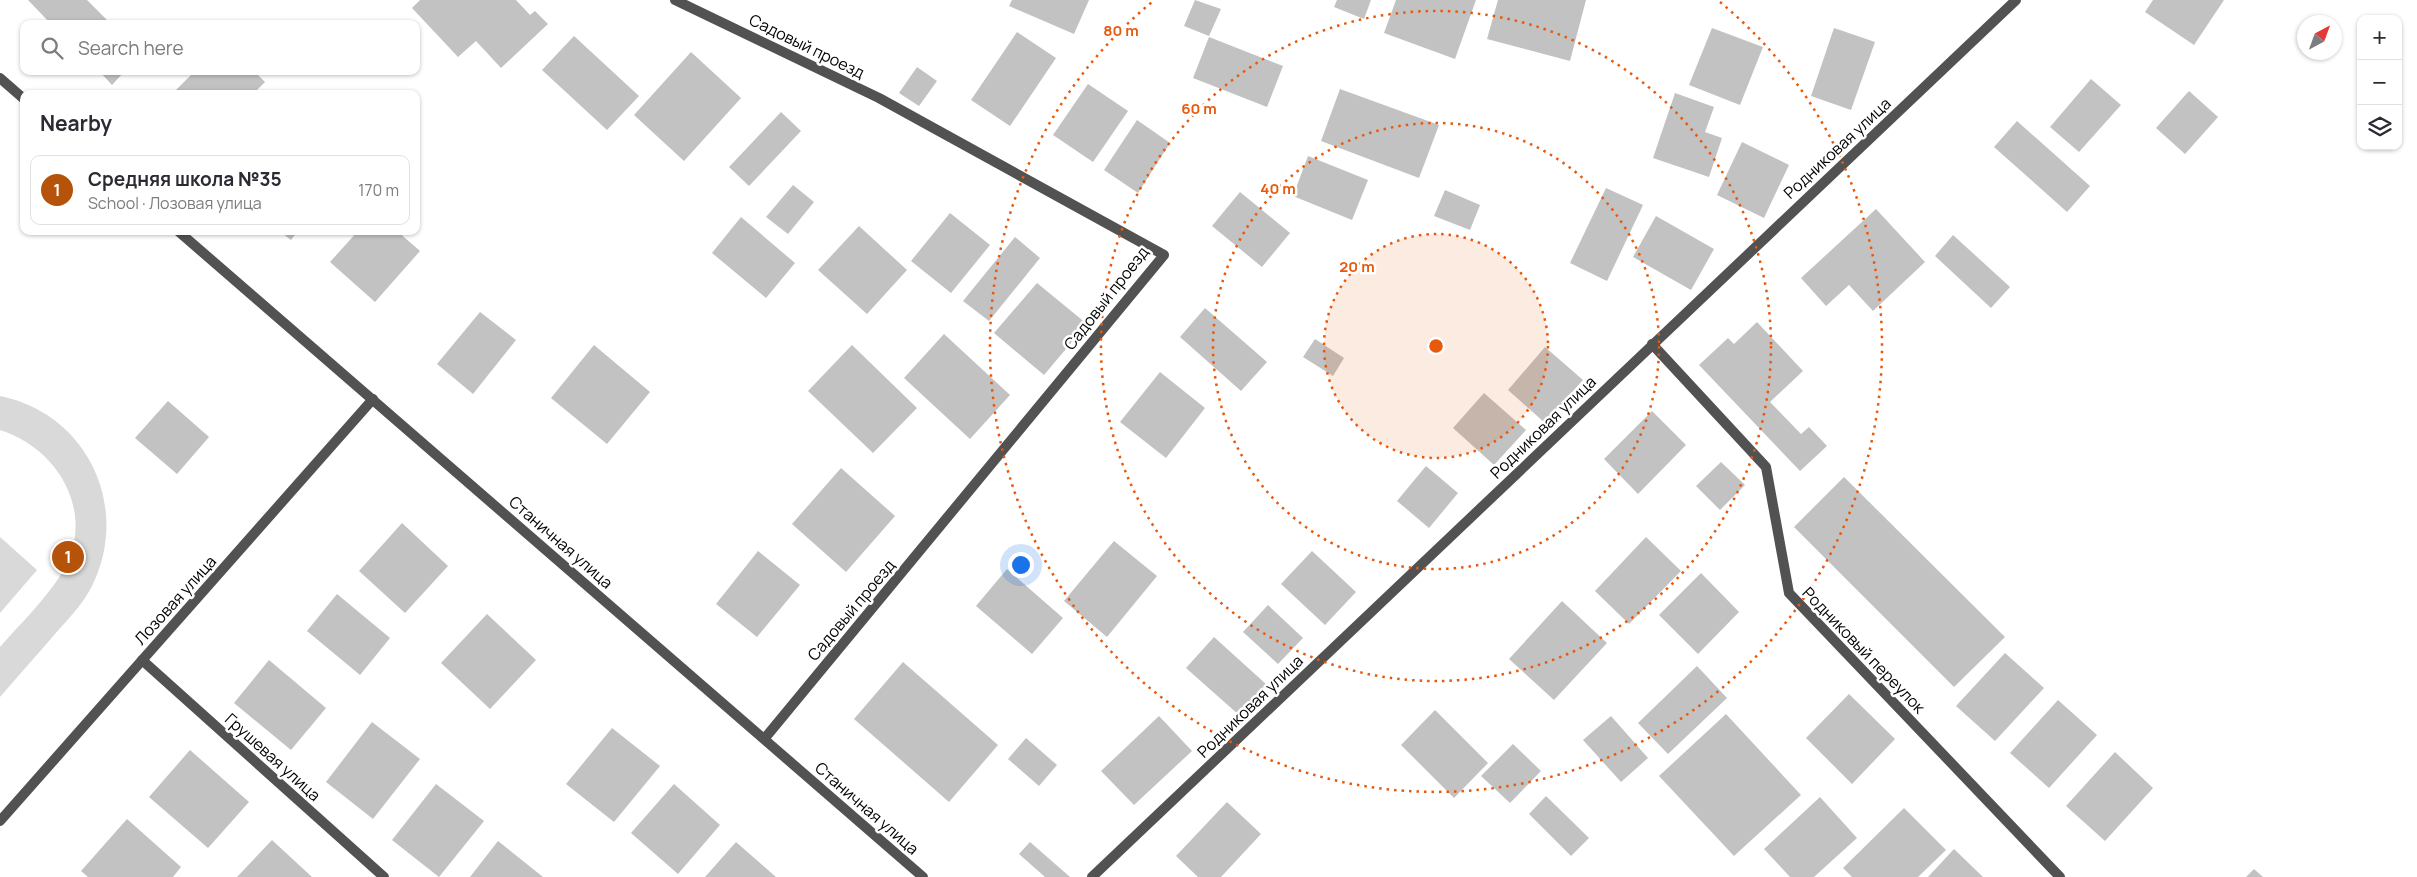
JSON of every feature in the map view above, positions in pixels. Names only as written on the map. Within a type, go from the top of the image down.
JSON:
[{"type":"street","name":"Садовый проезд","points":[[675,0],[879,98],[1164,255],[765,738]]},
{"type":"street","name":"Родниковая улица","points":[[1092,877],[2016,0]]},
{"type":"street","points":[[0,78],[20,96]]},
{"type":"street","name":"Станичная улица","points":[[183,235],[765,738],[923,877]]},
{"type":"street","name":"Родниковый переулок","points":[[1652,344],[1766,467],[1789,593],[2060,877]]},
{"type":"street","name":"Лозовая улица","points":[[0,821],[373,399]]},
{"type":"street","name":"Грушевая улица","points":[[142,660],[384,877]]},
{"type":"shaded area","points":[[0,396],[31,406],[57,422],[78,443],[94,468],[103,496],[106,526],[103,556],[88,593],[75,611],[0,697],[0,647],[40,602],[62,573],[72,551],[76,529],[74,507],[67,487],[55,468],[40,452],[21,439],[0,430]]},
{"type":"shaded area","points":[[0,537],[37,570],[0,613]]},
{"type":"building","points":[[28,0],[87,0],[107,20],[47,20]]},
{"type":"building","points":[[420,0],[516,0],[530,15],[535,11],[548,24],[501,68],[476,41],[458,57],[412,8]]},
{"type":"building","points":[[1012,0],[1089,0],[1074,34],[1009,6]]},
{"type":"building","points":[[1195,0],[1221,9],[1209,36],[1184,26]]},
{"type":"building","points":[[1337,0],[1371,0],[1364,19],[1334,7]]},
{"type":"building","points":[[1396,0],[1476,0],[1455,59],[1384,33]]},
{"type":"building","points":[[1498,0],[1586,0],[1570,61],[1487,39]]},
{"type":"building","points":[[2153,0],[2224,0],[2194,45],[2145,12]]},
{"type":"building","points":[[1712,28],[1763,47],[1740,105],[1689,85]]},
{"type":"building","points":[[1834,28],[1875,42],[1851,110],[1811,96]]},
{"type":"building","points":[[1017,32],[1056,58],[1010,126],[971,100]]},
{"type":"building","points":[[574,36],[639,96],[607,130],[542,70]]},
{"type":"building","points":[[1209,37],[1283,66],[1267,107],[1193,78]]},
{"type":"building","points":[[691,52],[741,98],[684,161],[634,115]]},
{"type":"building","points":[[917,67],[937,81],[919,106],[899,93]]},
{"type":"building","points":[[103,75],[121,75],[112,85]]},
{"type":"building","points":[[191,75],[258,75],[265,82],[257,90],[176,90]]},
{"type":"building","points":[[2091,79],[2121,105],[2079,152],[2050,127]]},
{"type":"building","points":[[1088,84],[1128,111],[1093,162],[1053,135]]},
{"type":"building","points":[[1340,89],[1439,125],[1419,178],[1321,141]]},
{"type":"building","points":[[2189,91],[2218,117],[2185,154],[2156,128]]},
{"type":"building","points":[[1675,93],[1714,107],[1705,132],[1722,138],[1709,177],[1653,158]]},
{"type":"building","points":[[781,112],[801,131],[749,186],[729,167]]},
{"type":"building","points":[[1137,120],[1170,143],[1138,193],[1104,170]]},
{"type":"building","points":[[2017,121],[2090,186],[2067,212],[1994,147]]},
{"type":"building","points":[[1742,142],[1789,165],[1764,218],[1717,195]]},
{"type":"building","points":[[1308,156],[1368,180],[1352,220],[1293,196]]},
{"type":"building","points":[[793,185],[814,202],[788,234],[766,217]]},
{"type":"building","points":[[1606,188],[1643,205],[1607,281],[1570,263]]},
{"type":"building","points":[[1445,190],[1480,205],[1470,230],[1434,216]]},
{"type":"building","points":[[1240,192],[1290,233],[1262,267],[1212,226]]},
{"type":"building","points":[[1876,209],[1925,262],[1873,311],[1849,285],[1826,306],[1801,278]]},
{"type":"building","points":[[950,213],[990,245],[951,293],[911,261]]},
{"type":"building","points":[[1656,216],[1714,249],[1691,290],[1633,257]]},
{"type":"building","points":[[741,217],[795,263],[766,298],[712,253]]},
{"type":"building","points":[[859,226],[907,270],[867,314],[818,270]]},
{"type":"building","points":[[284,235],[295,235],[291,240]]},
{"type":"building","points":[[354,235],[402,235],[420,251],[375,302],[330,262]]},
{"type":"building","points":[[1953,235],[2010,287],[1991,308],[1935,256]]},
{"type":"building","points":[[1015,237],[1040,258],[989,321],[963,301]]},
{"type":"building","points":[[1037,283],[1087,324],[1044,375],[994,333]]},
{"type":"building","points":[[1205,308],[1267,362],[1241,391],[1180,337]]},
{"type":"building","points":[[480,312],[516,340],[473,394],[437,364]]},
{"type":"building","points":[[1757,322],[1803,371],[1770,402],[1801,434],[1809,427],[1827,446],[1800,471],[1699,365],[1728,338],[1734,344]]},
{"type":"building","points":[[944,334],[1010,395],[970,439],[904,378]]},
{"type":"building","points":[[1315,339],[1344,358],[1333,376],[1303,357]]},
{"type":"building","points":[[594,345],[650,392],[607,444],[551,398]]},
{"type":"building","points":[[852,345],[917,408],[873,453],[808,391]]},
{"type":"building","points":[[1545,347],[1583,380],[1545,423],[1508,390]]},
{"type":"building","points":[[1160,372],[1205,408],[1166,458],[1120,422]]},
{"type":"building","points":[[1484,393],[1526,430],[1494,465],[1453,428]]},
{"type":"building","points":[[168,401],[209,437],[177,474],[135,438]]},
{"type":"building","points":[[1652,411],[1686,445],[1638,494],[1604,459]]},
{"type":"building","points":[[1721,462],[1745,485],[1720,510],[1696,486]]},
{"type":"building","points":[[1426,466],[1458,493],[1429,528],[1397,501]]},
{"type":"building","points":[[841,468],[895,516],[846,572],[792,524]]},
{"type":"building","points":[[1844,477],[2005,637],[1954,687],[1794,527]]},
{"type":"building","points":[[402,523],[448,566],[405,613],[359,571]]},
{"type":"building","points":[[1646,537],[1681,571],[1629,624],[1595,591]]},
{"type":"building","points":[[1114,541],[1157,576],[1107,637],[1064,601]]},
{"type":"building","points":[[758,551],[800,585],[757,637],[716,604]]},
{"type":"building","points":[[1312,551],[1356,592],[1325,625],[1281,584]]},
{"type":"building","points":[[1007,569],[1063,618],[1032,654],[976,606]]},
{"type":"building","points":[[1701,573],[1739,612],[1698,654],[1659,615]]},
{"type":"building","points":[[337,594],[390,638],[360,675],[307,631]]},
{"type":"building","points":[[1562,601],[1607,643],[1554,700],[1509,659]]},
{"type":"building","points":[[1268,605],[1303,638],[1278,664],[1243,632]]},
{"type":"building","points":[[487,614],[536,660],[490,709],[441,663]]},
{"type":"building","points":[[1214,637],[1267,685],[1239,715],[1186,668]]},
{"type":"building","points":[[2005,653],[2044,688],[1995,741],[1956,706]]},
{"type":"building","points":[[269,660],[326,708],[291,750],[234,703]]},
{"type":"building","points":[[903,662],[998,745],[949,802],[854,719]]},
{"type":"building","points":[[1697,666],[1727,698],[1668,754],[1638,723]]},
{"type":"building","points":[[1849,694],[1895,739],[1852,784],[1806,738]]},
{"type":"building","points":[[2058,700],[2097,735],[2049,788],[2010,753]]},
{"type":"building","points":[[1435,710],[1488,763],[1454,798],[1401,745]]},
{"type":"building","points":[[1726,714],[1801,795],[1734,856],[1659,776]]},
{"type":"building","points":[[1159,716],[1192,751],[1134,805],[1101,771]]},
{"type":"building","points":[[1611,716],[1648,758],[1621,782],[1583,740]]},
{"type":"building","points":[[372,722],[420,759],[373,819],[326,782]]},
{"type":"building","points":[[612,728],[660,766],[614,822],[566,784]]},
{"type":"building","points":[[1026,738],[1057,765],[1039,786],[1008,759]]},
{"type":"building","points":[[1513,744],[1541,771],[1510,803],[1481,776]]},
{"type":"building","points":[[190,750],[249,802],[208,848],[149,797]]},
{"type":"building","points":[[2115,752],[2153,788],[2105,841],[2066,806]]},
{"type":"building","points":[[436,784],[484,821],[439,877],[392,840]]},
{"type":"building","points":[[674,784],[720,825],[678,874],[631,833]]},
{"type":"building","points":[[1546,796],[1589,838],[1571,856],[1529,814]]},
{"type":"building","points":[[1820,797],[1857,838],[1814,877],[1790,877],[1764,849]]},
{"type":"building","points":[[1227,802],[1261,834],[1221,877],[1198,877],[1176,856]]},
{"type":"building","points":[[1904,808],[1946,850],[1918,877],[1852,877],[1843,868]]},
{"type":"building","points":[[127,819],[181,867],[173,877],[88,877],[81,871]]},
{"type":"building","points":[[272,840],[312,877],[237,877]]},
{"type":"building","points":[[498,841],[543,877],[470,877]]},
{"type":"building","points":[[736,842],[776,877],[705,877]]},
{"type":"building","points":[[1030,842],[1070,877],[1045,877],[1019,854]]},
{"type":"building","points":[[1954,849],[1983,877],[1928,877]]},
{"type":"building","points":[[2254,869],[2263,877],[2246,877]]},
{"type":"place","name":"Средняя школа №35","points":[[68,557]]}]
